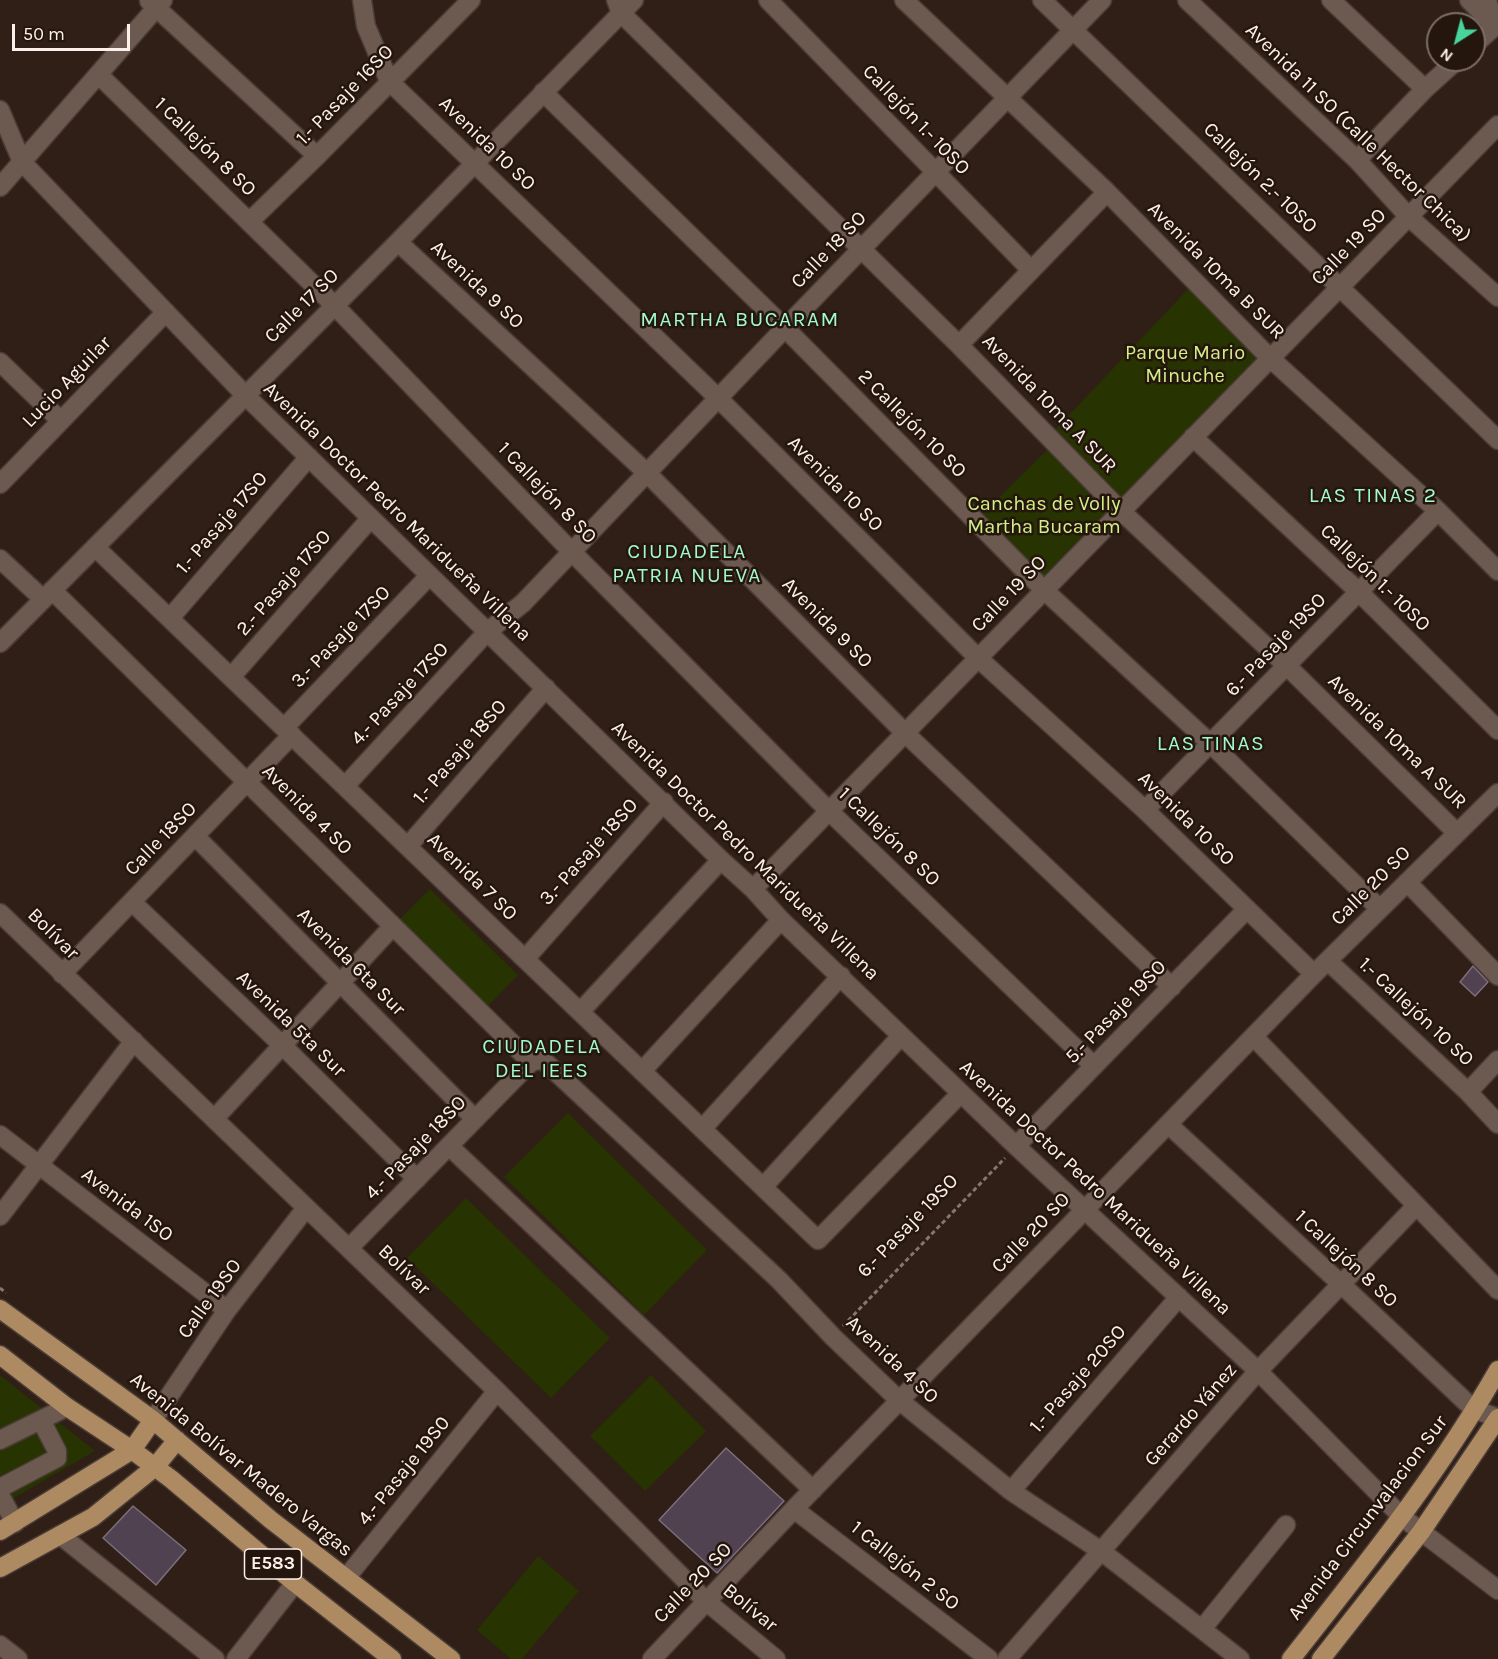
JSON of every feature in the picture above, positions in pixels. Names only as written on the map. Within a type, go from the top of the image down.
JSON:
[{"type":"main road","name":"Avenida Bolívar Madero Vargas","points":[[0,1309],[153,1420],[271,1520],[451,1659]]},
{"type":"main road","points":[[0,1355],[67,1407],[132,1450]]},
{"type":"main road","name":"Avenida Circunvalacion Sur","points":[[1291,1659],[1402,1517],[1476,1410],[1498,1370]]},
{"type":"main road","points":[[1321,1659],[1421,1532],[1498,1418]]},
{"type":"main road","points":[[7,1527],[132,1450],[153,1420]]},
{"type":"main road","points":[[0,1568],[93,1517],[155,1467],[177,1440]]},
{"type":"main road","name":"E583","points":[[132,1450],[392,1659]]},
{"type":"street","name":"Avenida 10 SO","points":[[362,0],[366,26],[389,81],[718,398],[978,658],[1145,810],[1314,974]]},
{"type":"street","name":"1.- Pasaje 16SO","points":[[250,221],[471,0]]},
{"type":"street","name":"Callejón 1.- 10SO","points":[[768,0],[1031,270]]},
{"type":"street","name":"Avenida 10ma B SUR","points":[[904,0],[1107,192],[1270,358],[1438,511],[1498,571]]},
{"type":"street","name":"Callejón 2.- 10SO","points":[[1042,0],[1498,440]]},
{"type":"street","name":"Calle 18 SO","points":[[488,632],[523,603],[1102,0]]},
{"type":"street","name":"Avenida 11 SO (Calle Hector Chica)","points":[[1187,0],[1357,160],[1409,217],[1498,297]]},
{"type":"street","points":[[1331,0],[1425,89]]},
{"type":"street","points":[[1469,0],[1497,27]]},
{"type":"street","points":[[1487,0],[1497,27]]},
{"type":"street","points":[[0,187],[99,75],[156,3],[317,156]]},
{"type":"street","name":"Calle 17 SO","points":[[0,643],[398,242],[543,92],[624,4]]},
{"type":"street","name":"Avenida 10ma A SUR","points":[[624,4],[1121,511],[1287,666],[1457,833]]},
{"type":"street","points":[[1357,160],[1444,72]]},
{"type":"street","name":"1 Callejón 8 SO","points":[[99,75],[335,306],[572,552],[829,811],[1094,1066]]},
{"type":"street","name":"2 Callejón 10 SO","points":[[543,92],[785,328],[1044,590],[1211,744],[1380,909]]},
{"type":"street","name":"Avenida Doctor Pedro Maridueña Villena","points":[[0,110],[22,162],[245,395],[370,519],[1016,1146],[1258,1371],[1402,1517],[1498,1590]]},
{"type":"street","name":"Calle 19 SO","points":[[753,889],[1270,358],[1409,217],[1495,134]]},
{"type":"street","points":[[959,345],[1107,192]]},
{"type":"street","name":"Avenida 9 SO","points":[[398,242],[646,473],[905,733],[1172,987]]},
{"type":"street","name":"Lucio Aguilar","points":[[0,484],[166,312]]},
{"type":"street","points":[[0,362],[61,421]]},
{"type":"street","name":"Callejón 1.- 10SO","points":[[1193,437],[1359,592],[1498,730]]},
{"type":"street","name":"1.- Pasaje 17SO","points":[[170,618],[309,457]]},
{"type":"street","name":"6.- Pasaje 19SO","points":[[1145,810],[1438,511]]},
{"type":"street","name":"2.- Pasaje 17SO","points":[[231,677],[370,519]]},
{"type":"street","name":"Avenida 7 SO","points":[[95,547],[818,1240],[961,1093]]},
{"type":"street","name":"Avenida 4 SO","points":[[0,559],[48,595],[247,782],[393,926],[779,1280],[833,1337],[900,1401],[1011,1491],[1101,1551],[1240,1659]]},
{"type":"street","name":"3.- Pasaje 17SO","points":[[288,732],[429,576]]},
{"type":"street","name":"4.- Pasaje 17SO","points":[[345,786],[488,632]]},
{"type":"street","name":"1.- Pasaje 18SO","points":[[408,846],[546,688]]},
{"type":"street","name":"Calle 18SO","points":[[62,974],[247,782],[288,732]]},
{"type":"street","name":"Calle 20 SO","points":[[652,1659],[794,1509],[1314,974],[1496,797]]},
{"type":"street","name":"3.- Pasaje 18SO","points":[[525,959],[664,802]]},
{"type":"street","name":"Avenida 6ta Sur","points":[[195,836],[476,1119]]},
{"type":"street","points":[[580,1012],[721,860]]},
{"type":"street","points":[[1407,882],[1498,976]]},
{"type":"street","name":"Avenida 5ta Sur","points":[[132,902],[282,1045],[417,1179]]},
{"type":"street","name":"5.- Pasaje 19SO","points":[[1016,1146],[1247,909]]},
{"type":"street","name":"Bolívar","points":[[0,913],[497,1391],[706,1602],[776,1659]]},
{"type":"street","points":[[642,1071],[782,920]]},
{"type":"street","points":[[214,1119],[393,926]]},
{"type":"street","name":"1.- Callejón 10 SO","points":[[1328,961],[1468,1092],[1498,1124]]},
{"type":"street","points":[[702,1129],[841,976]]},
{"type":"street","points":[[763,1187],[901,1035]]},
{"type":"street","points":[[1254,1037],[1498,1290]]},
{"type":"street","points":[[0,1216],[134,1041]]},
{"type":"street","name":"4.- Pasaje 18SO","points":[[349,1248],[537,1060]]},
{"type":"street","points":[[1468,1092],[1498,1060]]},
{"type":"street","name":"1 Callejón 8 SO","points":[[1169,1125],[1476,1410],[1498,1418]]},
{"type":"street","name":"Avenida 1SO","points":[[0,1135],[227,1310]]},
{"type":"street","points":[[449,1146],[813,1490]]},
{"type":"street","name":"Gerardo Yánez","points":[[1007,1659],[1258,1371],[1416,1206]]},
{"type":"street","name":"Calle 19SO","points":[[153,1420],[227,1310],[306,1208]]},
{"type":"street","name":"1.- Pasaje 20SO","points":[[1011,1491],[1179,1297]]},
{"type":"street","name":"4.- Pasaje 19S0","points":[[346,1578],[497,1391]]},
{"type":"street","points":[[0,1440],[67,1407]]},
{"type":"street","points":[[0,1488],[57,1458],[57,1452],[41,1420]]},
{"type":"street","points":[[0,1495],[7,1527]]},
{"type":"street","name":"1 Callejón 2 SO","points":[[794,1509],[989,1659]]},
{"type":"street","points":[[1202,1629],[1286,1525]]},
{"type":"street","points":[[60,1535],[214,1659]]},
{"type":"street","points":[[236,1659],[295,1583]]},
{"type":"street","points":[[0,1645],[18,1659]]},
{"type":"path","name":"6.- Pasaje 19SO","points":[[833,1337],[1016,1146]]},
{"type":"green space","name":"Parque Mario Minuche","points":[[1189,288],[1260,357],[1121,502],[1054,431]]},
{"type":"green space","name":"Canchas de Volly Martha Bucaram","points":[[1051,446],[1112,510],[1045,580],[980,516]]},
{"type":"green space","points":[[430,889],[518,975],[487,1007],[400,919]]},
{"type":"green space","points":[[568,1113],[707,1250],[644,1315],[504,1177]]},
{"type":"green space","points":[[466,1198],[610,1338],[551,1398],[407,1258]]},
{"type":"green space","points":[[0,1375],[95,1451],[0,1506]]},
{"type":"green space","points":[[651,1375],[706,1431],[645,1491],[590,1436]]},
{"type":"green space","points":[[538,1556],[579,1591],[522,1659],[511,1659],[477,1630]]},
{"type":"building","points":[[1473,966],[1488,982],[1475,996],[1460,982]]},
{"type":"building","points":[[726,1448],[784,1501],[717,1573],[659,1520]]},
{"type":"building","points":[[133,1506],[186,1550],[156,1585],[103,1538]]},
{"type":"district","name":"MARTHA BUCARAM","points":[[740,320]]},
{"type":"district","name":"LAS TINAS 2","points":[[1373,496]]},
{"type":"district","name":"CIUDADELA PATRIA NUEVA","points":[[687,564]]},
{"type":"district","name":"LAS TINAS","points":[[1211,744]]},
{"type":"district","name":"CIUDADELA DEL IEES","points":[[542,1059]]}]
